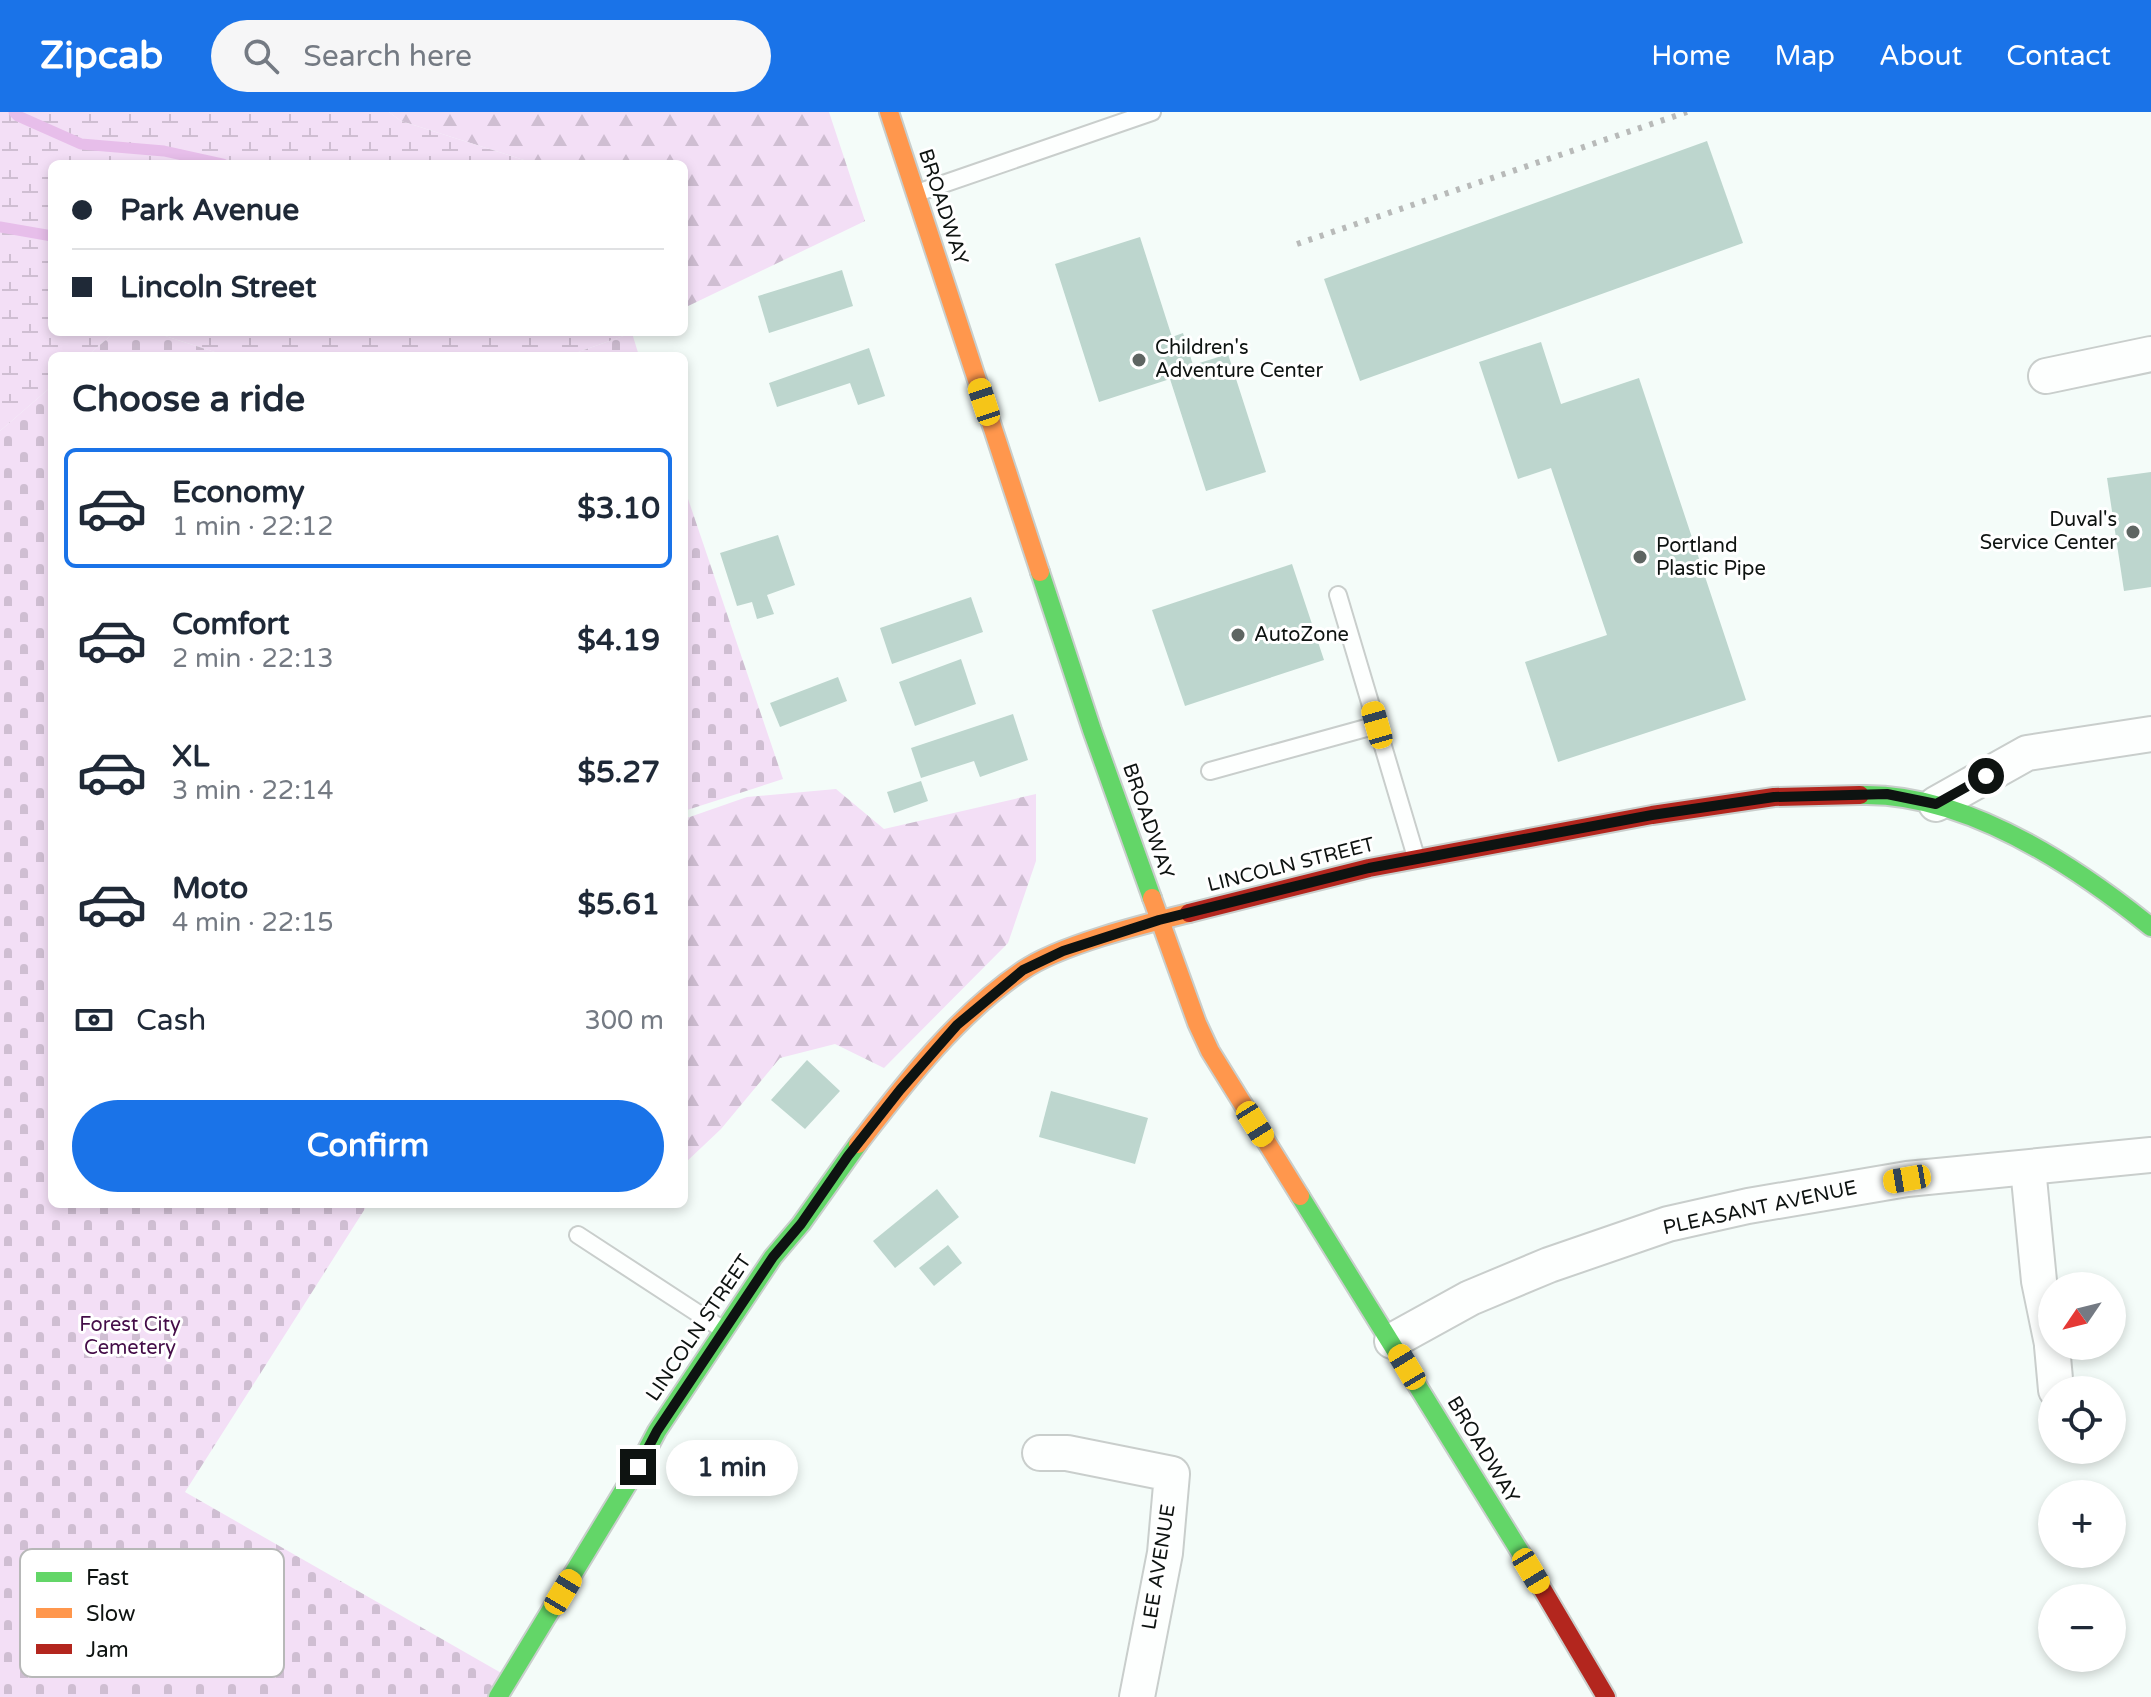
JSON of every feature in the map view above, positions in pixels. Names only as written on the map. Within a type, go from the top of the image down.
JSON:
[{"type":"main road","name":"BROADWAY","points":[[889,112],[1092,730],[1159,920],[1210,1051],[1392,1341],[1606,1697]]},
{"type":"main road","name":"LINCOLN STREET","points":[[498,1697],[657,1431],[773,1257],[801,1224],[848,1156],[957,1025],[1023,970],[1063,951],[1159,920],[1416,859],[1652,815],[1774,797],[1887,794],[1936,804],[1993,824],[2110,894],[2151,927]]},
{"type":"street","points":[[2046,376],[2151,354]]},
{"type":"street","points":[[1936,804],[2027,753],[2151,734]]},
{"type":"street","name":"PLEASANT AVENUE","points":[[1392,1341],[1470,1298],[1549,1265],[1668,1224],[1748,1206],[1907,1179],[2151,1155]]},
{"type":"street","points":[[2028,1168],[2038,1272]]},
{"type":"street","name":"LEE AVENUE","points":[[1040,1453],[1067,1453],[1172,1474],[1165,1553],[1137,1697]]},
{"type":"lane","points":[[915,193],[1152,112]]},
{"type":"lane","points":[[1338,595],[1416,859]]},
{"type":"lane","points":[[1210,771],[1377,725]]},
{"type":"lane","points":[[578,1235],[723,1330]]},
{"type":"green space","points":[[0,112],[389,112],[401,121],[524,160],[48,160],[48,336],[110,336],[92,352],[48,352],[48,389],[0,431]]},
{"type":"green space","points":[[389,112],[829,112],[865,221],[688,306],[688,160],[524,160],[401,121]]},
{"type":"green space","points":[[110,336],[165,336],[215,352],[92,352]]},
{"type":"green space","points":[[165,336],[624,336],[578,352],[215,352]]},
{"type":"green space","points":[[624,336],[633,336],[638,352],[578,352]]},
{"type":"green space","name":"Forest City Cemetery","points":[[48,389],[48,1208],[365,1208],[185,1492],[510,1678],[498,1697],[0,1697],[0,431]]},
{"type":"green space","points":[[688,499],[783,779],[688,810]]},
{"type":"green space","points":[[836,789],[884,829],[1036,794],[1036,861],[1008,943],[884,1068],[835,1044],[780,1058],[721,1129],[688,1160],[688,818],[747,797]]},
{"type":"building","points":[[1707,141],[1743,243],[1360,381],[1324,279]]},
{"type":"building","name":"Children's Adventure Center","points":[[1140,237],[1172,337],[1183,333],[1193,365],[1228,354],[1266,472],[1206,491],[1170,379],[1099,402],[1055,264]]},
{"type":"building","points":[[842,270],[853,306],[769,333],[758,296]]},
{"type":"building","name":"Portland Plastic Pipe","points":[[1541,342],[1561,404],[1639,378],[1746,700],[1558,762],[1525,662],[1607,635],[1551,468],[1518,479],[1479,362]]},
{"type":"building","points":[[869,348],[885,396],[858,405],[850,383],[777,407],[769,383]]},
{"type":"building","name":"Duval's Service Center","points":[[2151,472],[2151,587],[2124,591],[2107,478]]},
{"type":"building","points":[[778,535],[795,585],[767,595],[774,614],[757,619],[752,602],[737,606],[720,553]]},
{"type":"building","name":"AutoZone","points":[[1292,564],[1324,660],[1185,706],[1152,610]]},
{"type":"building","points":[[971,597],[983,632],[892,664],[880,628]]},
{"type":"building","points":[[961,659],[976,704],[915,726],[899,682]]},
{"type":"building","points":[[838,677],[847,701],[780,727],[770,703]]},
{"type":"building","points":[[1013,714],[1028,760],[980,777],[974,761],[921,778],[911,748]]},
{"type":"building","points":[[921,781],[928,801],[894,813],[887,792]]},
{"type":"building","points":[[807,1060],[840,1091],[805,1129],[771,1100]]},
{"type":"building","points":[[1051,1091],[1148,1118],[1135,1164],[1039,1137]]},
{"type":"building","points":[[937,1189],[959,1217],[895,1268],[873,1241]]},
{"type":"building","points":[[948,1245],[962,1263],[934,1286],[919,1268]]},
{"type":"waterway","points":[[14,112],[81,144],[164,151],[205,160]]},
{"type":"waterway","points":[[0,227],[48,235]]},
{"type":"railway","points":[[1297,244],[1687,112]]},
{"type":"traffic: fast","points":[[1040,572],[1152,898]]},
{"type":"traffic: fast","points":[[1860,795],[1899,797],[1938,806],[2015,836],[2087,879],[2151,927]]},
{"type":"traffic: fast","points":[[498,1697],[657,1431],[773,1257],[801,1224],[858,1144]]},
{"type":"traffic: fast","points":[[1300,1196],[1524,1558]]},
{"type":"traffic: slow","points":[[889,112],[1040,572]]},
{"type":"traffic: slow","points":[[1152,898],[1210,1051],[1300,1196]]},
{"type":"traffic: slow","points":[[858,1144],[954,1029],[1022,971],[1079,944],[1189,913]]},
{"type":"traffic: jam","points":[[1189,913],[1369,868],[1652,815],[1774,797],[1860,795]]},
{"type":"traffic: jam","points":[[1524,1558],[1606,1697]]},
{"type":"place","name":"Children's Adventure Center","points":[[1139,360]]},
{"type":"place","name":"Duval's Service Center","points":[[2133,532]]},
{"type":"place","name":"Portland Plastic Pipe","points":[[1640,557]]},
{"type":"place","name":"AutoZone","points":[[1238,635]]},
{"type":"route","points":[[638,1467],[657,1431],[773,1257],[801,1224],[848,1156],[957,1025],[1023,970],[1063,951],[1159,920],[1369,868],[1652,815],[1774,797],[1887,794],[1936,804],[1986,776]]}]
